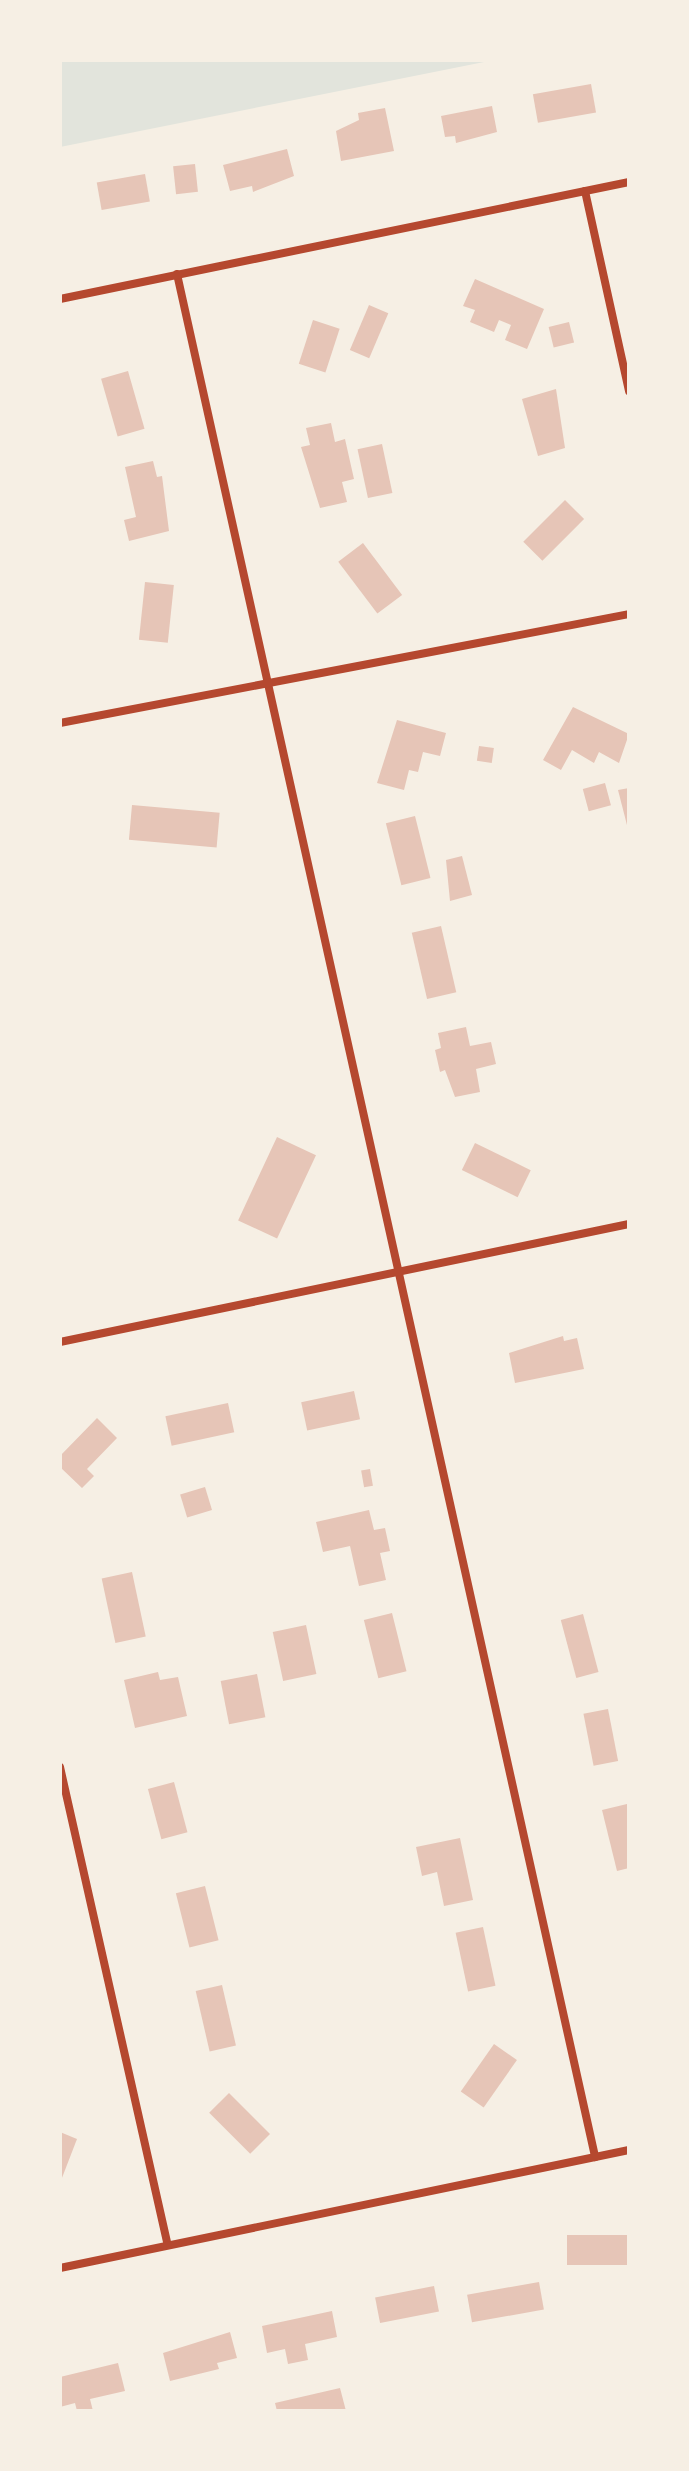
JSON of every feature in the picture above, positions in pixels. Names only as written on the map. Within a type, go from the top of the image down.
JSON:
[{"type":"street","points":[[60,299],[629,182]]},
{"type":"street","points":[[585,191],[629,391]]},
{"type":"street","points":[[177,274],[595,2157]]},
{"type":"street","points":[[60,723],[268,686],[629,614]]},
{"type":"street","points":[[60,1342],[629,1224]]},
{"type":"street","points":[[60,1767],[168,2245]]},
{"type":"street","points":[[60,2268],[629,2150]]},
{"type":"shaded area","points":[[60,60],[494,60],[60,147]]},
{"type":"building","points":[[591,84],[596,113],[538,123],[533,94]]},
{"type":"building","points":[[492,106],[497,132],[456,143],[455,136],[445,137],[441,116]]},
{"type":"building","points":[[385,108],[394,151],[341,161],[336,131],[359,120],[358,113]]},
{"type":"building","points":[[287,149],[294,176],[253,192],[252,186],[230,191],[223,165]]},
{"type":"building","points":[[195,164],[198,192],[176,194],[173,166]]},
{"type":"building","points":[[145,174],[150,202],[102,210],[97,183]]},
{"type":"building","points":[[475,279],[544,309],[527,349],[505,340],[511,325],[499,320],[494,332],[470,322],[475,310],[463,306]]},
{"type":"building","points":[[369,305],[388,313],[369,358],[350,350]]},
{"type":"building","points":[[313,320],[340,329],[325,372],[299,364]]},
{"type":"building","points":[[569,322],[574,342],[554,347],[549,327]]},
{"type":"building","points":[[128,371],[145,429],[118,436],[101,379]]},
{"type":"building","points":[[556,389],[565,448],[538,456],[522,399]]},
{"type":"building","points":[[331,423],[335,442],[345,439],[354,479],[342,482],[347,502],[320,508],[301,447],[310,445],[306,428]]},
{"type":"building","points":[[382,444],[392,493],[368,498],[358,449]]},
{"type":"building","points":[[153,461],[157,477],[162,476],[169,531],[129,541],[124,520],[136,517],[125,467]]},
{"type":"building","points":[[565,500],[584,519],[542,561],[523,542]]},
{"type":"building","points":[[363,543],[402,595],[377,614],[338,562]]},
{"type":"building","points":[[145,582],[174,585],[168,643],[139,640]]},
{"type":"building","points":[[573,707],[629,734],[619,763],[599,752],[594,763],[572,750],[561,770],[543,760]]},
{"type":"building","points":[[397,720],[446,733],[440,756],[423,752],[418,772],[409,770],[404,790],[377,783]]},
{"type":"building","points":[[479,746],[494,748],[492,763],[477,761]]},
{"type":"building","points":[[605,783],[611,805],[589,811],[583,789]]},
{"type":"building","points":[[629,788],[629,829],[628,829],[618,790]]},
{"type":"building","points":[[132,805],[220,813],[217,848],[129,840]]},
{"type":"building","points":[[415,816],[430,878],[401,885],[386,823]]},
{"type":"building","points":[[462,856],[472,895],[450,901],[446,860]]},
{"type":"building","points":[[441,926],[456,992],[427,999],[412,933]]},
{"type":"building","points":[[466,1027],[470,1046],[491,1042],[496,1064],[476,1069],[480,1092],[455,1097],[445,1070],[440,1072],[435,1050],[441,1048],[438,1033]]},
{"type":"building","points":[[277,1137],[316,1155],[277,1239],[238,1220]]},
{"type":"building","points":[[475,1143],[531,1170],[518,1197],[462,1170]]},
{"type":"building","points":[[563,1336],[564,1341],[577,1338],[584,1369],[515,1383],[509,1353]]},
{"type":"building","points":[[354,1391],[360,1419],[307,1431],[301,1402]]},
{"type":"building","points":[[228,1403],[234,1432],[172,1446],[165,1416]]},
{"type":"building","points":[[97,1418],[117,1438],[87,1469],[94,1476],[82,1488],[60,1467],[60,1456]]},
{"type":"building","points":[[370,1469],[373,1486],[364,1487],[361,1471]]},
{"type":"building","points":[[205,1487],[212,1510],[187,1518],[180,1495]]},
{"type":"building","points":[[369,1510],[374,1530],[385,1528],[390,1551],[380,1553],[386,1580],[359,1586],[350,1546],[323,1552],[316,1522]]},
{"type":"building","points":[[132,1572],[146,1637],[115,1643],[102,1578]]},
{"type":"building","points":[[392,1613],[407,1671],[378,1678],[364,1620]]},
{"type":"building","points":[[583,1614],[599,1672],[576,1678],[561,1620]]},
{"type":"building","points":[[306,1625],[316,1674],[283,1681],[273,1632]]},
{"type":"building","points":[[158,1672],[160,1680],[178,1677],[187,1716],[135,1728],[124,1680]]},
{"type":"building","points":[[257,1674],[265,1717],[229,1724],[221,1681]]},
{"type":"building","points":[[608,1709],[618,1761],[594,1766],[583,1714]]},
{"type":"building","points":[[174,1782],[187,1832],[161,1839],[148,1789]]},
{"type":"building","points":[[627,1804],[629,1868],[617,1871],[602,1810]]},
{"type":"building","points":[[460,1838],[473,1900],[444,1906],[437,1872],[422,1876],[416,1847]]},
{"type":"building","points":[[205,1886],[219,1940],[189,1948],[176,1893]]},
{"type":"building","points":[[483,1927],[495,1986],[468,1992],[456,1933]]},
{"type":"building","points":[[222,1985],[236,2045],[210,2051],[196,1991]]},
{"type":"building","points":[[494,2044],[517,2060],[484,2108],[461,2092]]},
{"type":"building","points":[[229,2093],[270,2134],[250,2154],[209,2113]]},
{"type":"building","points":[[60,2132],[77,2139],[60,2183]]},
{"type":"building","points":[[567,2235],[629,2235],[629,2265],[567,2265]]},
{"type":"building","points":[[539,2282],[544,2310],[472,2322],[467,2295]]},
{"type":"building","points":[[434,2286],[439,2312],[380,2323],[375,2297]]},
{"type":"building","points":[[332,2311],[337,2337],[305,2344],[308,2360],[288,2364],[285,2349],[267,2353],[262,2326]]},
{"type":"building","points":[[230,2332],[237,2358],[217,2363],[219,2369],[170,2381],[163,2353]]},
{"type":"building","points":[[118,2363],[125,2391],[90,2399],[93,2411],[77,2411],[75,2403],[60,2407],[60,2377]]},
{"type":"building","points":[[340,2388],[346,2411],[277,2411],[275,2403]]}]
